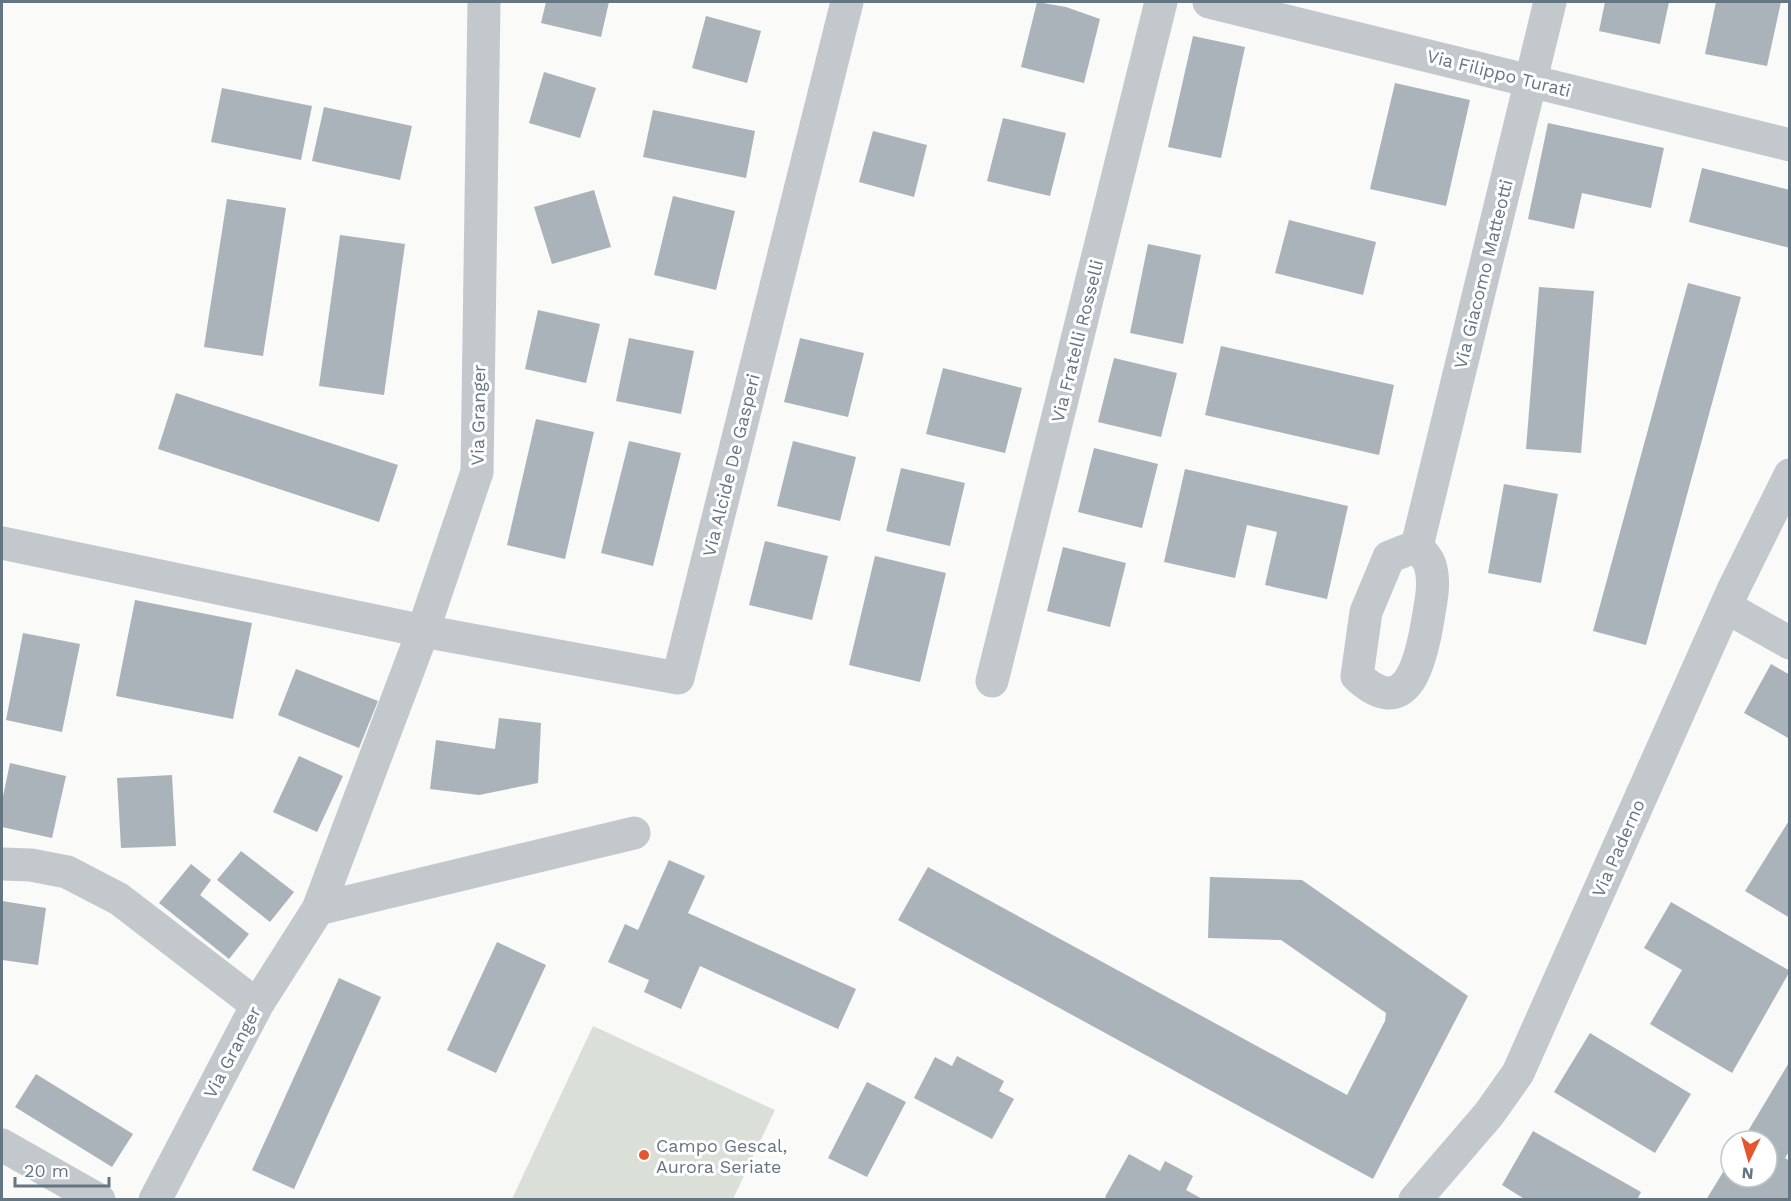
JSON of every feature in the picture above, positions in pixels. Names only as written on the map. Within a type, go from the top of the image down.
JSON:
[{"type":"street","name":"Via Granger","points":[[155,1200],[257,1005],[318,909],[423,631],[477,472],[484,2]]},
{"type":"street","name":"Via Alcide De Gasperi","points":[[423,631],[678,678],[847,2]]},
{"type":"street","name":"Via Fratelli Rosselli","points":[[992,681],[1161,2]]},
{"type":"street","name":"Via Filippo Turati","points":[[1209,2],[1790,145]]},
{"type":"street","name":"Via Giacomo Matteotti","points":[[1417,546],[1550,2]]},
{"type":"street","name":"Via Paderno","points":[[1415,1200],[1489,1114],[1518,1073],[1726,607],[1790,475]]},
{"type":"street","points":[[2,543],[423,631]]},
{"type":"street","points":[[1726,607],[1790,643]]},
{"type":"street","points":[[318,909],[634,833]]},
{"type":"street","points":[[2,864],[31,865],[68,872],[119,899],[257,1005]]},
{"type":"street","points":[[2,1144],[99,1200]]},
{"type":"shaded area","name":"Campo Gescal, Aurora Seriate","points":[[593,1026],[775,1110],[733,1199],[512,1199]]},
{"type":"building","points":[[546,2],[609,2],[601,37],[541,23]]},
{"type":"building","points":[[1037,2],[1066,7],[1100,19],[1084,83],[1021,67]]},
{"type":"building","points":[[1605,2],[1669,2],[1660,44],[1599,31]]},
{"type":"building","points":[[1716,2],[1781,2],[1767,66],[1705,54]]},
{"type":"building","points":[[706,16],[761,31],[747,83],[692,68]]},
{"type":"building","points":[[1193,36],[1245,47],[1221,158],[1168,147]]},
{"type":"building","points":[[544,72],[596,88],[580,138],[529,123]]},
{"type":"building","points":[[1395,83],[1470,100],[1446,206],[1370,189]]},
{"type":"building","points":[[222,88],[312,106],[301,160],[211,142]]},
{"type":"building","points":[[324,107],[412,126],[400,180],[312,161]]},
{"type":"building","points":[[653,110],[755,131],[746,178],[643,157]]},
{"type":"building","points":[[1003,118],[1066,133],[1050,196],[987,181]]},
{"type":"building","points":[[1548,123],[1664,148],[1651,208],[1582,193],[1574,229],[1528,219]]},
{"type":"building","points":[[873,131],[927,145],[914,197],[859,182]]},
{"type":"building","points":[[1702,168],[1790,190],[1790,248],[1689,222]]},
{"type":"building","points":[[594,190],[611,247],[552,264],[534,207]]},
{"type":"building","points":[[673,196],[735,211],[716,290],[654,275]]},
{"type":"building","points":[[227,199],[286,208],[263,356],[204,347]]},
{"type":"building","points":[[1289,220],[1376,242],[1363,295],[1275,273]]},
{"type":"building","points":[[340,235],[405,244],[384,395],[319,386]]},
{"type":"building","points":[[1148,244],[1201,255],[1183,344],[1130,333]]},
{"type":"building","points":[[1688,283],[1741,297],[1646,645],[1593,631]]},
{"type":"building","points":[[1539,287],[1594,291],[1581,453],[1526,449]]},
{"type":"building","points":[[538,310],[600,324],[586,383],[525,369]]},
{"type":"building","points":[[629,338],[694,351],[681,414],[616,401]]},
{"type":"building","points":[[800,338],[864,353],[848,417],[784,402]]},
{"type":"building","points":[[1221,346],[1394,385],[1379,455],[1205,415]]},
{"type":"building","points":[[1114,358],[1177,373],[1161,437],[1098,422]]},
{"type":"building","points":[[943,368],[1022,388],[1005,453],[926,434]]},
{"type":"building","points":[[176,393],[398,465],[379,522],[158,449]]},
{"type":"building","points":[[536,419],[594,432],[565,559],[507,545]]},
{"type":"building","points":[[629,441],[681,453],[653,566],[601,553]]},
{"type":"building","points":[[793,441],[856,457],[840,521],[777,506]]},
{"type":"building","points":[[1094,448],[1158,464],[1142,528],[1078,512]]},
{"type":"building","points":[[901,468],[965,483],[950,546],[886,531]]},
{"type":"building","points":[[1185,469],[1348,506],[1327,599],[1265,585],[1277,532],[1247,525],[1235,578],[1164,562]]},
{"type":"building","points":[[1504,484],[1558,494],[1541,583],[1488,573]]},
{"type":"building","points":[[765,541],[828,556],[812,620],[749,605]]},
{"type":"building","points":[[1063,547],[1126,563],[1110,627],[1047,611]]},
{"type":"building","points":[[875,556],[946,573],[920,682],[849,665]]},
{"type":"building","points":[[135,600],[252,623],[233,719],[116,696]]},
{"type":"building","points":[[23,633],[80,644],[62,732],[6,720]]},
{"type":"building","points":[[1771,664],[1790,675],[1790,739],[1744,713]]},
{"type":"building","points":[[296,669],[378,701],[359,748],[278,715]]},
{"type":"building","points":[[499,718],[541,723],[538,783],[479,795],[430,789],[436,740],[495,749]]},
{"type":"building","points":[[299,756],[343,776],[317,832],[273,812]]},
{"type":"building","points":[[10,763],[66,776],[52,838],[2,827],[2,801]]},
{"type":"building","points":[[172,775],[176,846],[121,848],[117,778]]},
{"type":"building","points":[[1790,819],[1790,918],[1745,891]]},
{"type":"building","points":[[241,851],[294,892],[270,922],[217,880]]},
{"type":"building","points":[[669,860],[705,876],[688,913],[856,989],[838,1029],[700,966],[681,1009],[644,992],[649,980],[608,962],[625,924],[638,930]]},
{"type":"building","points":[[191,864],[211,880],[200,895],[249,934],[229,959],[159,903]]},
{"type":"building","points":[[928,867],[1347,1095],[1385,1021],[1386,1013],[1281,940],[1208,938],[1210,877],[1302,880],[1468,996],[1373,1179],[898,920]]},
{"type":"building","points":[[2,901],[46,908],[38,965],[2,960]]},
{"type":"building","points":[[1671,902],[1790,971],[1732,1073],[1650,1024],[1682,970],[1644,948]]},
{"type":"building","points":[[497,942],[546,965],[496,1073],[447,1050]]},
{"type":"building","points":[[339,978],[381,997],[294,1189],[252,1170]]},
{"type":"building","points":[[1590,1033],[1691,1094],[1655,1153],[1554,1092]]},
{"type":"building","points":[[957,1056],[1004,1081],[999,1091],[1014,1099],[992,1139],[914,1098],[935,1057],[952,1066]]},
{"type":"building","points":[[1790,1061],[1790,1150],[1785,1158],[1790,1161],[1790,1200],[1706,1200],[1719,1179],[1719,1189],[1779,1189],[1779,1129],[1749,1129]]},
{"type":"building","points":[[36,1074],[133,1134],[112,1167],[15,1107]]},
{"type":"building","points":[[867,1082],[906,1102],[867,1177],[828,1158]]},
{"type":"building","points":[[1533,1131],[1641,1192],[1637,1200],[1526,1200],[1502,1185]]},
{"type":"building","points":[[1129,1154],[1160,1171],[1165,1161],[1193,1176],[1186,1190],[1204,1200],[1110,1200],[1105,1197]]},
{"type":"place","name":"Campo Gescal, Aurora Seriate","points":[[644,1155]]}]
